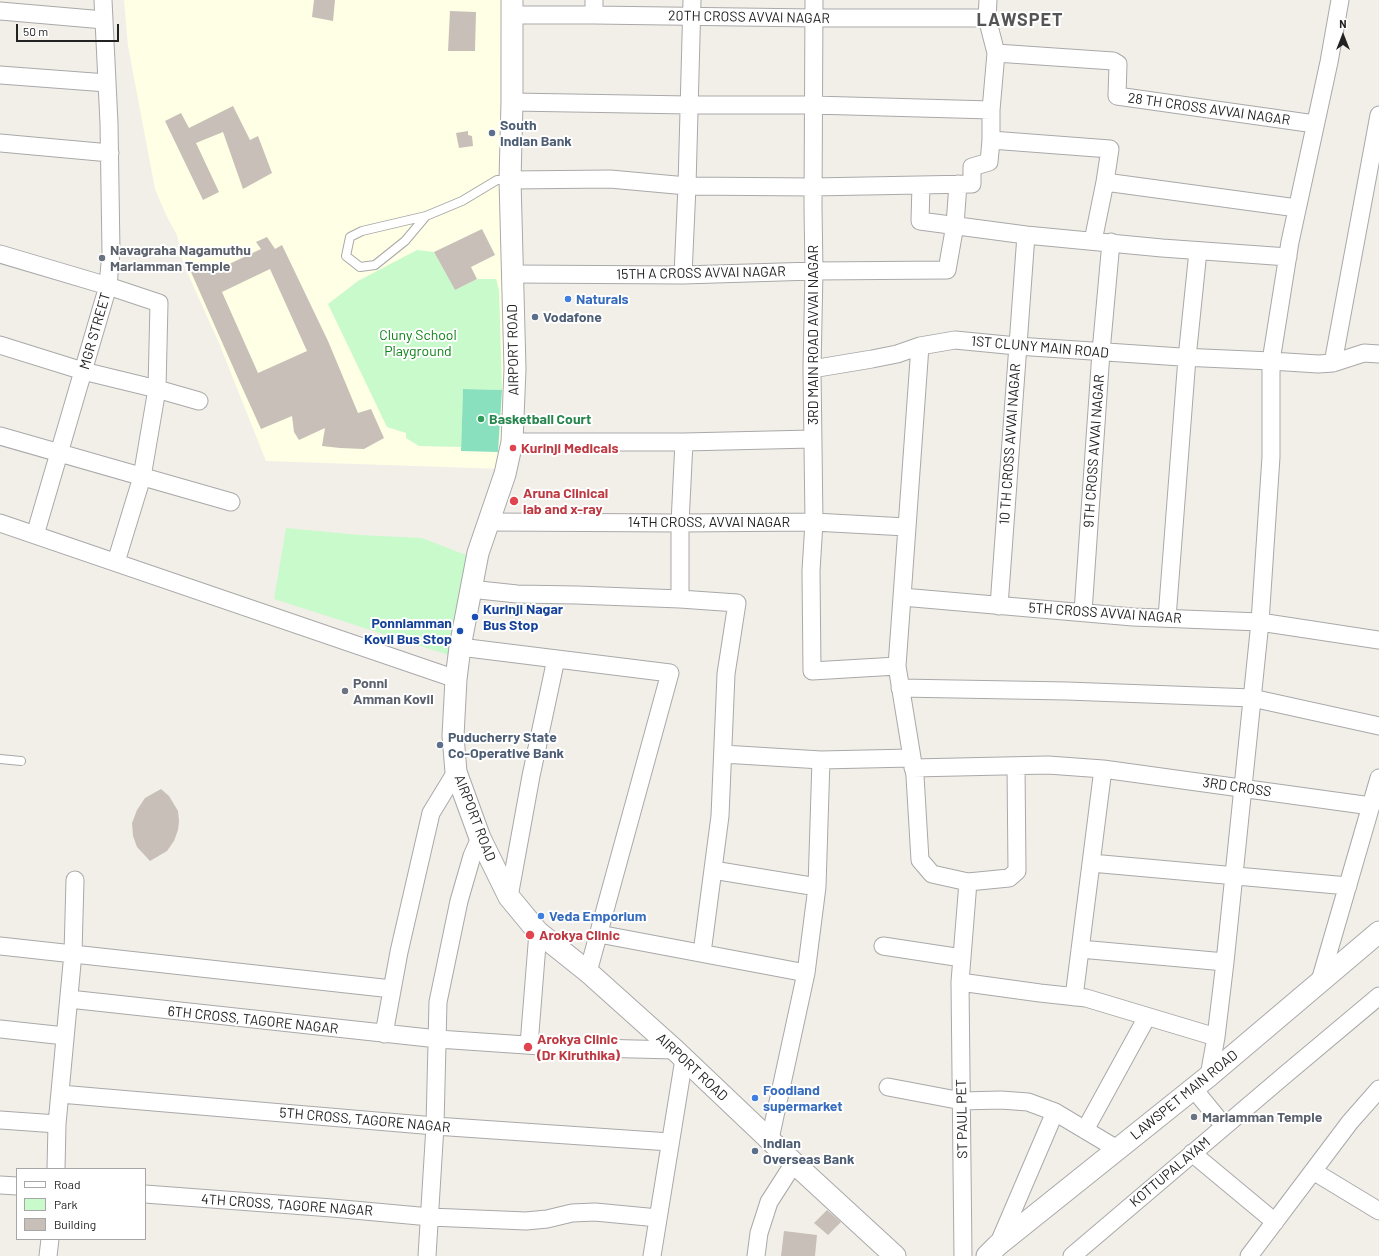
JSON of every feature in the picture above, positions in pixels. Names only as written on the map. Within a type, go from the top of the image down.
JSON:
[{"type":"street","name":"MGR STREET","points":[[35,535],[108,286],[112,252],[110,153],[103,0]]},
{"type":"street","name":"3RD MAIN ROAD AVVAI NAGAR","points":[[814,0],[814,271],[812,369],[814,522],[811,571],[812,671],[897,666]]},
{"type":"street","points":[[510,180],[610,179],[687,186],[813,187],[972,184],[972,167],[989,162],[992,140],[992,110],[996,53],[987,18],[988,0]]},
{"type":"street","points":[[1224,1126],[1201,1082],[1216,1037],[1260,622],[1271,457],[1271,360],[1297,208],[1340,0]]},
{"type":"street","name":"20TH CROSS AVVAI NAGAR","points":[[512,8],[692,8],[813,18],[987,18]]},
{"type":"street","name":"AIRPORT ROAD","points":[[512,8],[510,180],[515,369],[512,442],[505,474],[478,553],[460,647],[456,679],[453,736],[456,772],[480,838],[509,897],[538,932],[588,972],[680,1054],[794,1163],[895,1256]]},
{"type":"street","points":[[683,275],[692,8]]},
{"type":"street","points":[[0,11],[104,20]]},
{"type":"street","name":"28 TH CROSS AVVAI NAGAR","points":[[996,53],[1113,61],[1118,64],[1117,96],[1315,124]]},
{"type":"street","points":[[0,75],[107,83]]},
{"type":"street","points":[[512,102],[689,105],[813,105],[992,110]]},
{"type":"street","points":[[1333,363],[1379,115]]},
{"type":"street","points":[[992,140],[1110,149],[1093,240]]},
{"type":"street","points":[[0,143],[110,153]]},
{"type":"street","points":[[1105,182],[1297,208]]},
{"type":"street","name":"15TH A CROSS AVVAI NAGAR","points":[[512,274],[683,275],[814,271],[947,270],[955,225],[958,184]]},
{"type":"street","points":[[921,185],[920,221],[1026,235],[1093,240],[1198,251],[1288,257]]},
{"type":"street","name":"10 TH CROSS AVVAI NAGAR","points":[[999,606],[1026,235]]},
{"type":"street","name":"9TH CROSS AVVAI NAGAR","points":[[1083,612],[1101,352],[1111,242]]},
{"type":"street","points":[[1167,618],[1186,358],[1198,251]]},
{"type":"street","points":[[0,254],[108,286],[159,303],[157,389],[142,477],[116,562]]},
{"type":"street","name":"1ST CLUNY MAIN ROAD","points":[[812,369],[897,354],[920,346],[955,340],[1186,358],[1271,360],[1318,364],[1333,363],[1364,353],[1379,354]]},
{"type":"street","points":[[0,345],[83,372],[157,389],[199,401]]},
{"type":"street","points":[[920,346],[897,666],[912,763],[920,860],[932,874],[968,882],[1009,878],[1017,871],[1016,766]]},
{"type":"street","points":[[0,436],[231,502]]},
{"type":"street","points":[[512,442],[684,442],[812,439]]},
{"type":"street","points":[[680,599],[680,523],[684,442]]},
{"type":"street","name":"14TH CROSS, AVVAI NAGAR","points":[[488,522],[814,522],[906,526]]},
{"type":"street","points":[[0,523],[456,679]]},
{"type":"street","points":[[470,589],[517,594],[737,602],[726,674],[720,816],[702,953]]},
{"type":"street","name":"5TH CROSS AVVAI NAGAR","points":[[902,598],[1167,618],[1260,622],[1379,640]]},
{"type":"street","points":[[460,647],[670,673],[588,972]]},
{"type":"street","points":[[509,897],[531,776],[556,659]]},
{"type":"street","points":[[900,688],[1067,691],[1252,698],[1379,726]]},
{"type":"street","name":"3RD CROSS","points":[[723,754],[821,760],[1016,766],[1048,765],[1103,769],[1371,806]]},
{"type":"street","points":[[770,1139],[806,973],[817,887],[821,760]]},
{"type":"street","points":[[1074,997],[1103,769]]},
{"type":"street","points":[[384,1034],[399,952],[431,813],[456,772]]},
{"type":"street","points":[[1320,981],[1379,779]]},
{"type":"street","points":[[427,1256],[435,1126],[438,1002],[459,901],[472,856],[480,838]]},
{"type":"street","points":[[1091,863],[1348,886]]},
{"type":"street","points":[[713,870],[817,887]]},
{"type":"street","points":[[56,1168],[57,1124],[73,953],[75,880]]},
{"type":"street","name":"ST PAUL PET","points":[[963,1256],[960,982],[968,882]]},
{"type":"street","points":[[529,1045],[538,932]]},
{"type":"street","name":"LAWSPET MAIN ROAD","points":[[992,1250],[1201,1082],[1379,932]]},
{"type":"street","points":[[599,934],[806,973]]},
{"type":"street","points":[[0,946],[392,989]]},
{"type":"street","points":[[883,946],[962,958]]},
{"type":"street","points":[[1080,949],[1225,962]]},
{"type":"street","points":[[960,982],[1086,998],[1216,1037]]},
{"type":"street","name":"KOTTUPALAYAM","points":[[1072,1256],[1379,996]]},
{"type":"street","name":"6TH CROSS, TAGORE NAGAR","points":[[69,999],[438,1039],[680,1054]]},
{"type":"street","points":[[1085,1130],[1147,1016]]},
{"type":"street","points":[[0,1030],[65,1036]]},
{"type":"street","points":[[652,1256],[670,1142],[680,1054]]},
{"type":"street","points":[[888,1087],[962,1101],[1000,1100],[1028,1102],[1055,1112],[1117,1149]]},
{"type":"street","points":[[1249,1256],[1350,1122],[1379,1089]]},
{"type":"street","name":"5TH CROSS, TAGORE NAGAR","points":[[60,1094],[435,1126],[670,1142]]},
{"type":"street","points":[[992,1250],[1055,1112]]},
{"type":"street","points":[[0,1120],[57,1124]]},
{"type":"street","points":[[1192,1154],[1275,1222]]},
{"type":"street","points":[[756,1256],[759,1233],[769,1202],[794,1163]]},
{"type":"street","points":[[1312,1171],[1379,1212]]},
{"type":"street","points":[[0,1185],[16,1186]]},
{"type":"street","name":"4TH CROSS, TAGORE NAGAR","points":[[146,1194],[430,1217],[526,1221],[595,1212],[658,1218]]},
{"type":"street","points":[[48,1256],[50,1240]]},
{"type":"lane","points":[[426,216],[405,241],[375,265],[360,267],[346,256],[350,237],[362,231],[426,216],[462,201],[497,180],[510,180]]},
{"type":"lane","points":[[0,759],[21,761]]},
{"type":"shaded area","points":[[124,0],[501,0],[500,154],[506,284],[505,469],[266,461],[219,343],[183,263],[177,235],[167,217],[155,189],[128,46]]},
{"type":"green space","name":"Cluny School Playground","points":[[417,250],[434,252],[455,290],[477,279],[496,279],[499,290],[502,390],[463,389],[461,447],[419,446],[406,438],[406,433],[387,427],[328,304],[358,281]]},
{"type":"green space","name":"Basketball Court","points":[[463,389],[502,390],[498,452],[461,451]]},
{"type":"green space","points":[[286,528],[360,535],[422,538],[471,557],[455,657],[274,599]]},
{"type":"building","points":[[314,0],[335,0],[333,21],[312,17]]},
{"type":"building","points":[[450,11],[476,12],[475,51],[448,51]]},
{"type":"building","points":[[233,106],[250,140],[258,136],[272,173],[243,189],[223,132],[196,143],[219,192],[203,200],[165,121],[181,113],[189,128]]},
{"type":"building","points":[[468,131],[468,135],[472,136],[473,146],[459,148],[456,133]]},
{"type":"building","points":[[482,229],[495,255],[471,267],[477,279],[455,290],[434,252]]},
{"type":"building","points":[[267,237],[275,249],[282,245],[328,341],[358,413],[371,409],[384,438],[364,449],[322,446],[325,428],[299,440],[294,432],[292,416],[261,429],[191,272],[208,262],[212,270],[224,264],[225,266],[261,249],[256,242]],"holes":[[[270,269],[307,351],[258,373],[222,292]]]},
{"type":"building","points":[[161,789],[169,796],[178,811],[178,830],[174,841],[167,851],[150,861],[137,847],[133,836],[132,823],[137,810],[145,798]]},
{"type":"building","points":[[827,1210],[841,1222],[828,1235],[814,1223]]},
{"type":"building","points":[[784,1231],[817,1235],[815,1256],[781,1256]]},
{"type":"place","name":"South Indian Bank","points":[[492,133]]},
{"type":"place","name":"Navagraha Nagamuthu Mariamman Temple","points":[[102,258]]},
{"type":"place","name":"Naturals","points":[[568,299]]},
{"type":"place","name":"Vodafone","points":[[535,317]]},
{"type":"place","name":"Basketball Court","points":[[481,419]]},
{"type":"place","name":"Kurinji Medicals","points":[[513,448]]},
{"type":"place","name":"Aruna Clinical lab and x-ray","points":[[514,501]]},
{"type":"place","name":"Kurinji Nagar Bus Stop","points":[[475,617]]},
{"type":"place","name":"Ponniamman Kovil Bus Stop","points":[[460,631]]},
{"type":"place","name":"Ponni Amman Kovil","points":[[345,691]]},
{"type":"place","name":"Puducherry State Co-Operative Bank","points":[[440,745]]},
{"type":"place","name":"Veda Emporium","points":[[541,916]]},
{"type":"place","name":"Arokya Clinic","points":[[530,935]]},
{"type":"place","name":"Arokya Clinic (Dr Kiruthika)","points":[[528,1047]]},
{"type":"place","name":"Foodland supermarket","points":[[755,1098]]},
{"type":"place","name":"Mariamman Temple","points":[[1194,1117]]},
{"type":"place","name":"Indian Overseas Bank","points":[[755,1151]]},
{"type":"district","name":"LAWSPET","points":[[1020,20]]}]
